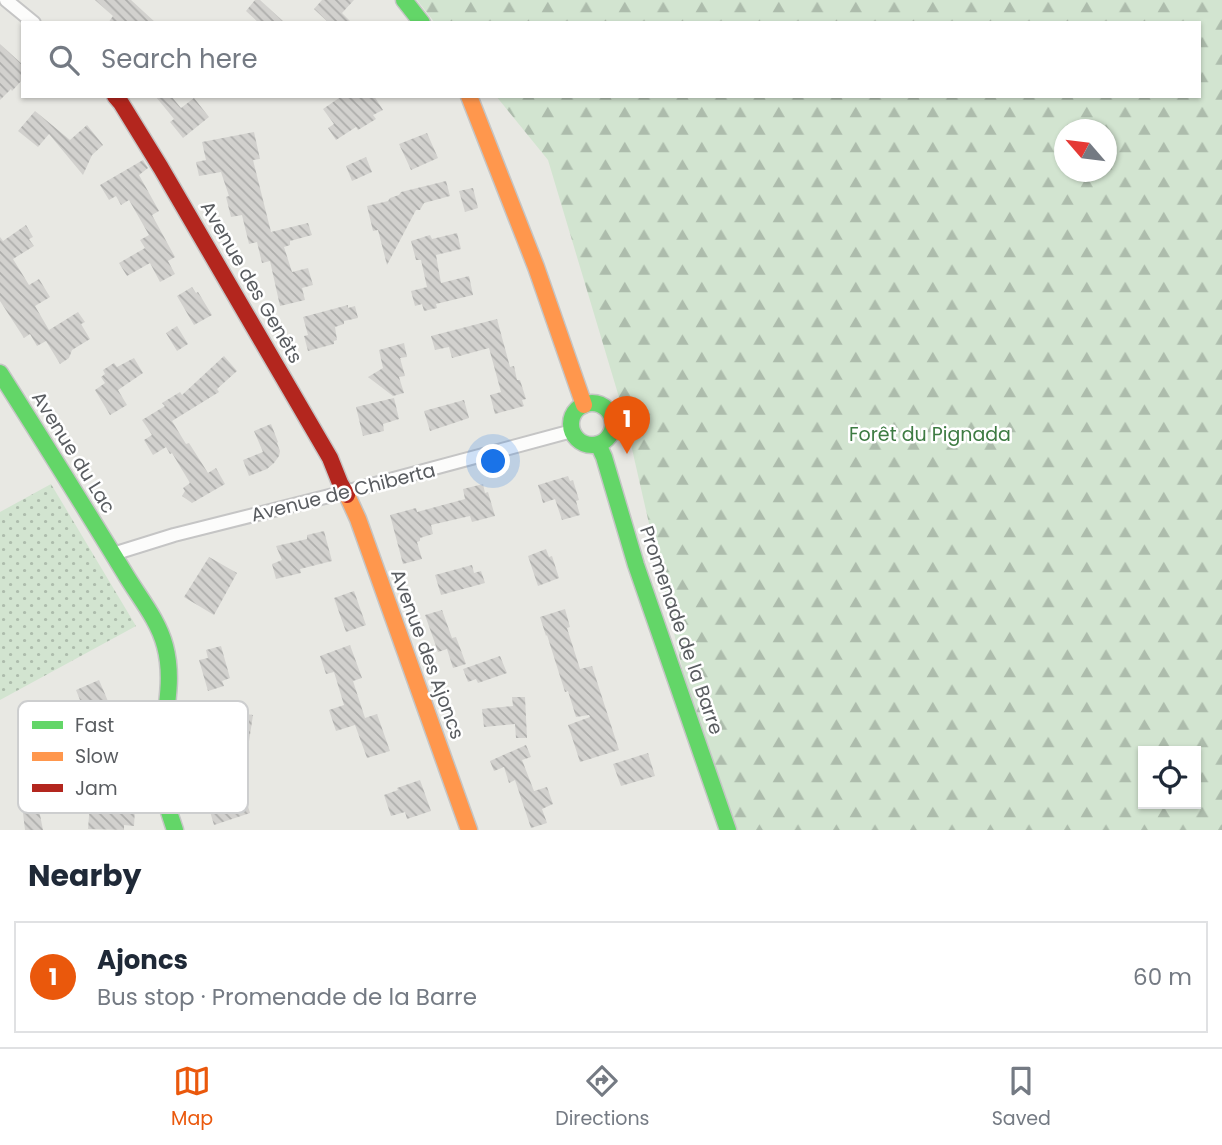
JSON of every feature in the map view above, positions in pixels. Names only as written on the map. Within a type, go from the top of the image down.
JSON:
[{"type":"street","points":[[6,0],[32,21]]},
{"type":"street","points":[[404,0],[420,21]]},
{"type":"street","name":"Avenue des Genêts","points":[[117,98],[204,240],[330,458],[345,492]]},
{"type":"street","points":[[470,98],[536,267],[584,405]]},
{"type":"street","name":"Avenue du Lac","points":[[0,373],[157,626],[165,647],[170,678],[168,701]]},
{"type":"street","points":[[599,404],[611,414],[610,434],[603,442],[593,445],[583,443],[572,431],[574,413],[584,405],[599,404]]},
{"type":"street","name":"Avenue de Chiberta","points":[[113,554],[174,535],[572,431]]},
{"type":"street","name":"Promenade de la Barre","points":[[598,444],[636,565],[728,830]]},
{"type":"street","name":"Avenue des Ajoncs","points":[[345,492],[358,519],[469,830]]},
{"type":"street","name":"Avenue du Lac","points":[[169,813],[175,830]]},
{"type":"green space","name":"Forêt du Pignada","points":[[417,0],[1222,0],[1222,830],[724,830],[708,782],[624,414],[548,160],[498,98],[1201,98],[1201,21],[433,21]]},
{"type":"green space","points":[[51,484],[136,626],[0,700],[0,512]]},
{"type":"building","points":[[95,0],[131,0],[154,21],[109,21],[113,16]]},
{"type":"building","points":[[255,0],[260,0],[283,21],[257,21],[246,11]]},
{"type":"building","points":[[322,0],[354,0],[342,13],[350,21],[327,21],[314,9]]},
{"type":"building","points":[[0,44],[21,63],[21,81],[0,100]]},
{"type":"building","points":[[157,98],[173,98],[181,108],[194,98],[209,117],[183,138],[170,122],[174,119]]},
{"type":"building","points":[[339,98],[375,98],[383,110],[373,115],[376,119],[358,130],[356,127],[336,140],[328,128],[334,124],[323,109]]},
{"type":"building","points":[[35,111],[70,140],[87,125],[103,145],[92,155],[83,175],[49,134],[38,147],[18,131]]},
{"type":"building","points":[[254,132],[260,159],[253,160],[271,232],[308,223],[312,235],[290,241],[290,245],[284,247],[292,272],[308,268],[313,285],[302,288],[305,300],[280,306],[270,261],[262,263],[257,242],[249,244],[242,215],[231,217],[226,197],[229,196],[221,172],[199,176],[196,162],[206,160],[202,142]]},
{"type":"building","points":[[427,133],[438,158],[411,170],[399,144]]},
{"type":"building","points":[[366,157],[372,172],[352,181],[346,166]]},
{"type":"building","points":[[143,160],[148,168],[139,175],[159,211],[152,215],[175,257],[168,261],[175,274],[160,282],[150,263],[127,276],[119,263],[145,248],[140,240],[149,235],[129,200],[121,205],[116,196],[109,200],[100,185]]},
{"type":"building","points":[[446,181],[450,196],[424,203],[420,210],[416,210],[387,265],[378,230],[373,231],[367,206],[388,201],[401,192]]},
{"type":"building","points":[[473,188],[478,208],[465,212],[459,191]]},
{"type":"building","points":[[26,225],[33,237],[29,239],[34,246],[13,259],[29,285],[39,279],[50,297],[35,306],[49,330],[78,312],[85,322],[81,324],[90,339],[72,350],[69,358],[60,364],[46,341],[37,346],[30,334],[24,338],[0,301],[0,237],[3,241]]},
{"type":"building","points":[[457,233],[461,249],[436,255],[441,283],[469,276],[473,295],[436,304],[437,308],[424,311],[422,304],[415,306],[411,291],[427,287],[421,260],[416,260],[411,241],[430,235],[432,239]]},
{"type":"building","points":[[192,287],[212,315],[194,325],[177,296]]},
{"type":"building","points":[[348,305],[348,308],[355,306],[358,318],[344,321],[344,324],[335,327],[337,340],[334,344],[308,351],[304,336],[308,335],[303,317]]},
{"type":"building","points":[[497,319],[510,367],[514,366],[526,399],[522,400],[524,406],[495,414],[490,395],[501,392],[489,348],[452,358],[449,347],[435,350],[431,336]]},
{"type":"building","points":[[177,326],[188,344],[177,351],[166,333]]},
{"type":"building","points":[[404,343],[407,357],[400,358],[405,376],[399,377],[404,393],[393,396],[368,377],[383,368],[379,350]]},
{"type":"building","points":[[224,356],[237,371],[217,389],[219,392],[172,421],[208,473],[216,468],[225,484],[192,503],[182,496],[185,491],[183,488],[190,483],[172,453],[170,454],[166,447],[153,455],[144,440],[152,435],[142,420],[165,406],[162,403],[180,392],[182,395]]},
{"type":"building","points":[[134,358],[143,373],[118,390],[127,405],[110,415],[95,390],[105,383],[101,377],[105,374],[103,370],[114,363],[117,367]]},
{"type":"building","points":[[394,398],[399,419],[383,424],[384,431],[363,436],[356,407]]},
{"type":"building","points":[[464,400],[469,418],[430,431],[424,411]]},
{"type":"building","points":[[271,424],[278,442],[279,456],[267,469],[249,476],[243,460],[263,452],[254,431]]},
{"type":"building","points":[[568,476],[570,481],[573,480],[580,515],[562,520],[555,499],[543,503],[538,485]]},
{"type":"building","points":[[483,484],[495,516],[472,522],[470,516],[431,525],[433,534],[420,538],[417,542],[422,559],[403,564],[390,515],[416,508],[417,512],[465,499],[463,489]]},
{"type":"building","points":[[324,531],[332,561],[300,569],[301,573],[276,579],[272,564],[282,560],[276,546],[307,539],[307,535]]},
{"type":"building","points":[[546,549],[549,557],[552,556],[559,578],[538,586],[528,556]]},
{"type":"building","points":[[209,557],[237,573],[214,615],[184,597]]},
{"type":"building","points":[[472,565],[474,573],[481,571],[485,583],[441,595],[435,575]]},
{"type":"building","points":[[354,591],[366,625],[346,632],[334,598]]},
{"type":"building","points":[[565,609],[570,627],[567,628],[580,669],[592,666],[619,750],[580,762],[568,725],[590,717],[576,717],[540,617]]},
{"type":"building","points":[[442,610],[452,638],[456,637],[466,664],[453,668],[447,649],[438,652],[425,615]]},
{"type":"building","points":[[350,645],[362,678],[353,681],[365,718],[377,714],[390,751],[367,758],[355,725],[336,731],[329,710],[344,705],[334,672],[326,674],[320,656]]},
{"type":"building","points":[[221,646],[230,678],[222,681],[224,686],[208,691],[199,660],[208,658],[206,650]]},
{"type":"building","points":[[500,656],[507,673],[478,683],[476,679],[468,682],[463,669]]},
{"type":"building","points":[[99,680],[108,701],[80,701],[76,690]]},
{"type":"building","points":[[512,697],[525,697],[527,738],[516,738],[515,724],[484,727],[482,709],[513,706]]},
{"type":"building","points":[[248,714],[253,715],[248,748]]},
{"type":"building","points":[[526,745],[531,757],[522,760],[534,791],[547,787],[553,804],[542,809],[547,823],[531,828],[515,780],[509,783],[504,767],[494,771],[490,761]]},
{"type":"building","points":[[648,753],[655,776],[621,786],[613,764]]},
{"type":"building","points":[[420,780],[431,811],[407,819],[405,812],[391,816],[384,795]]},
{"type":"building","points":[[248,806],[250,813],[214,825],[210,813],[248,813]]},
{"type":"building","points":[[23,813],[40,813],[43,830],[25,830]]},
{"type":"building","points":[[89,813],[135,813],[134,826],[124,825],[124,830],[88,829]]},
{"type":"traffic: fast","points":[[404,0],[420,21]]},
{"type":"traffic: fast","points":[[0,373],[158,626],[168,661],[167,701]]},
{"type":"traffic: fast","points":[[592,403],[607,409],[613,424],[607,439],[592,445],[577,439],[571,424],[577,409],[592,403]]},
{"type":"traffic: fast","points":[[598,444],[636,565],[728,830]]},
{"type":"traffic: fast","points":[[170,813],[175,830]]},
{"type":"traffic: slow","points":[[470,98],[536,267],[584,405]]},
{"type":"traffic: slow","points":[[347,495],[358,519],[469,830]]},
{"type":"traffic: jam","points":[[117,98],[161,168],[330,458],[347,495]]},
{"type":"place","name":"Ajoncs","points":[[627,454]]}]
